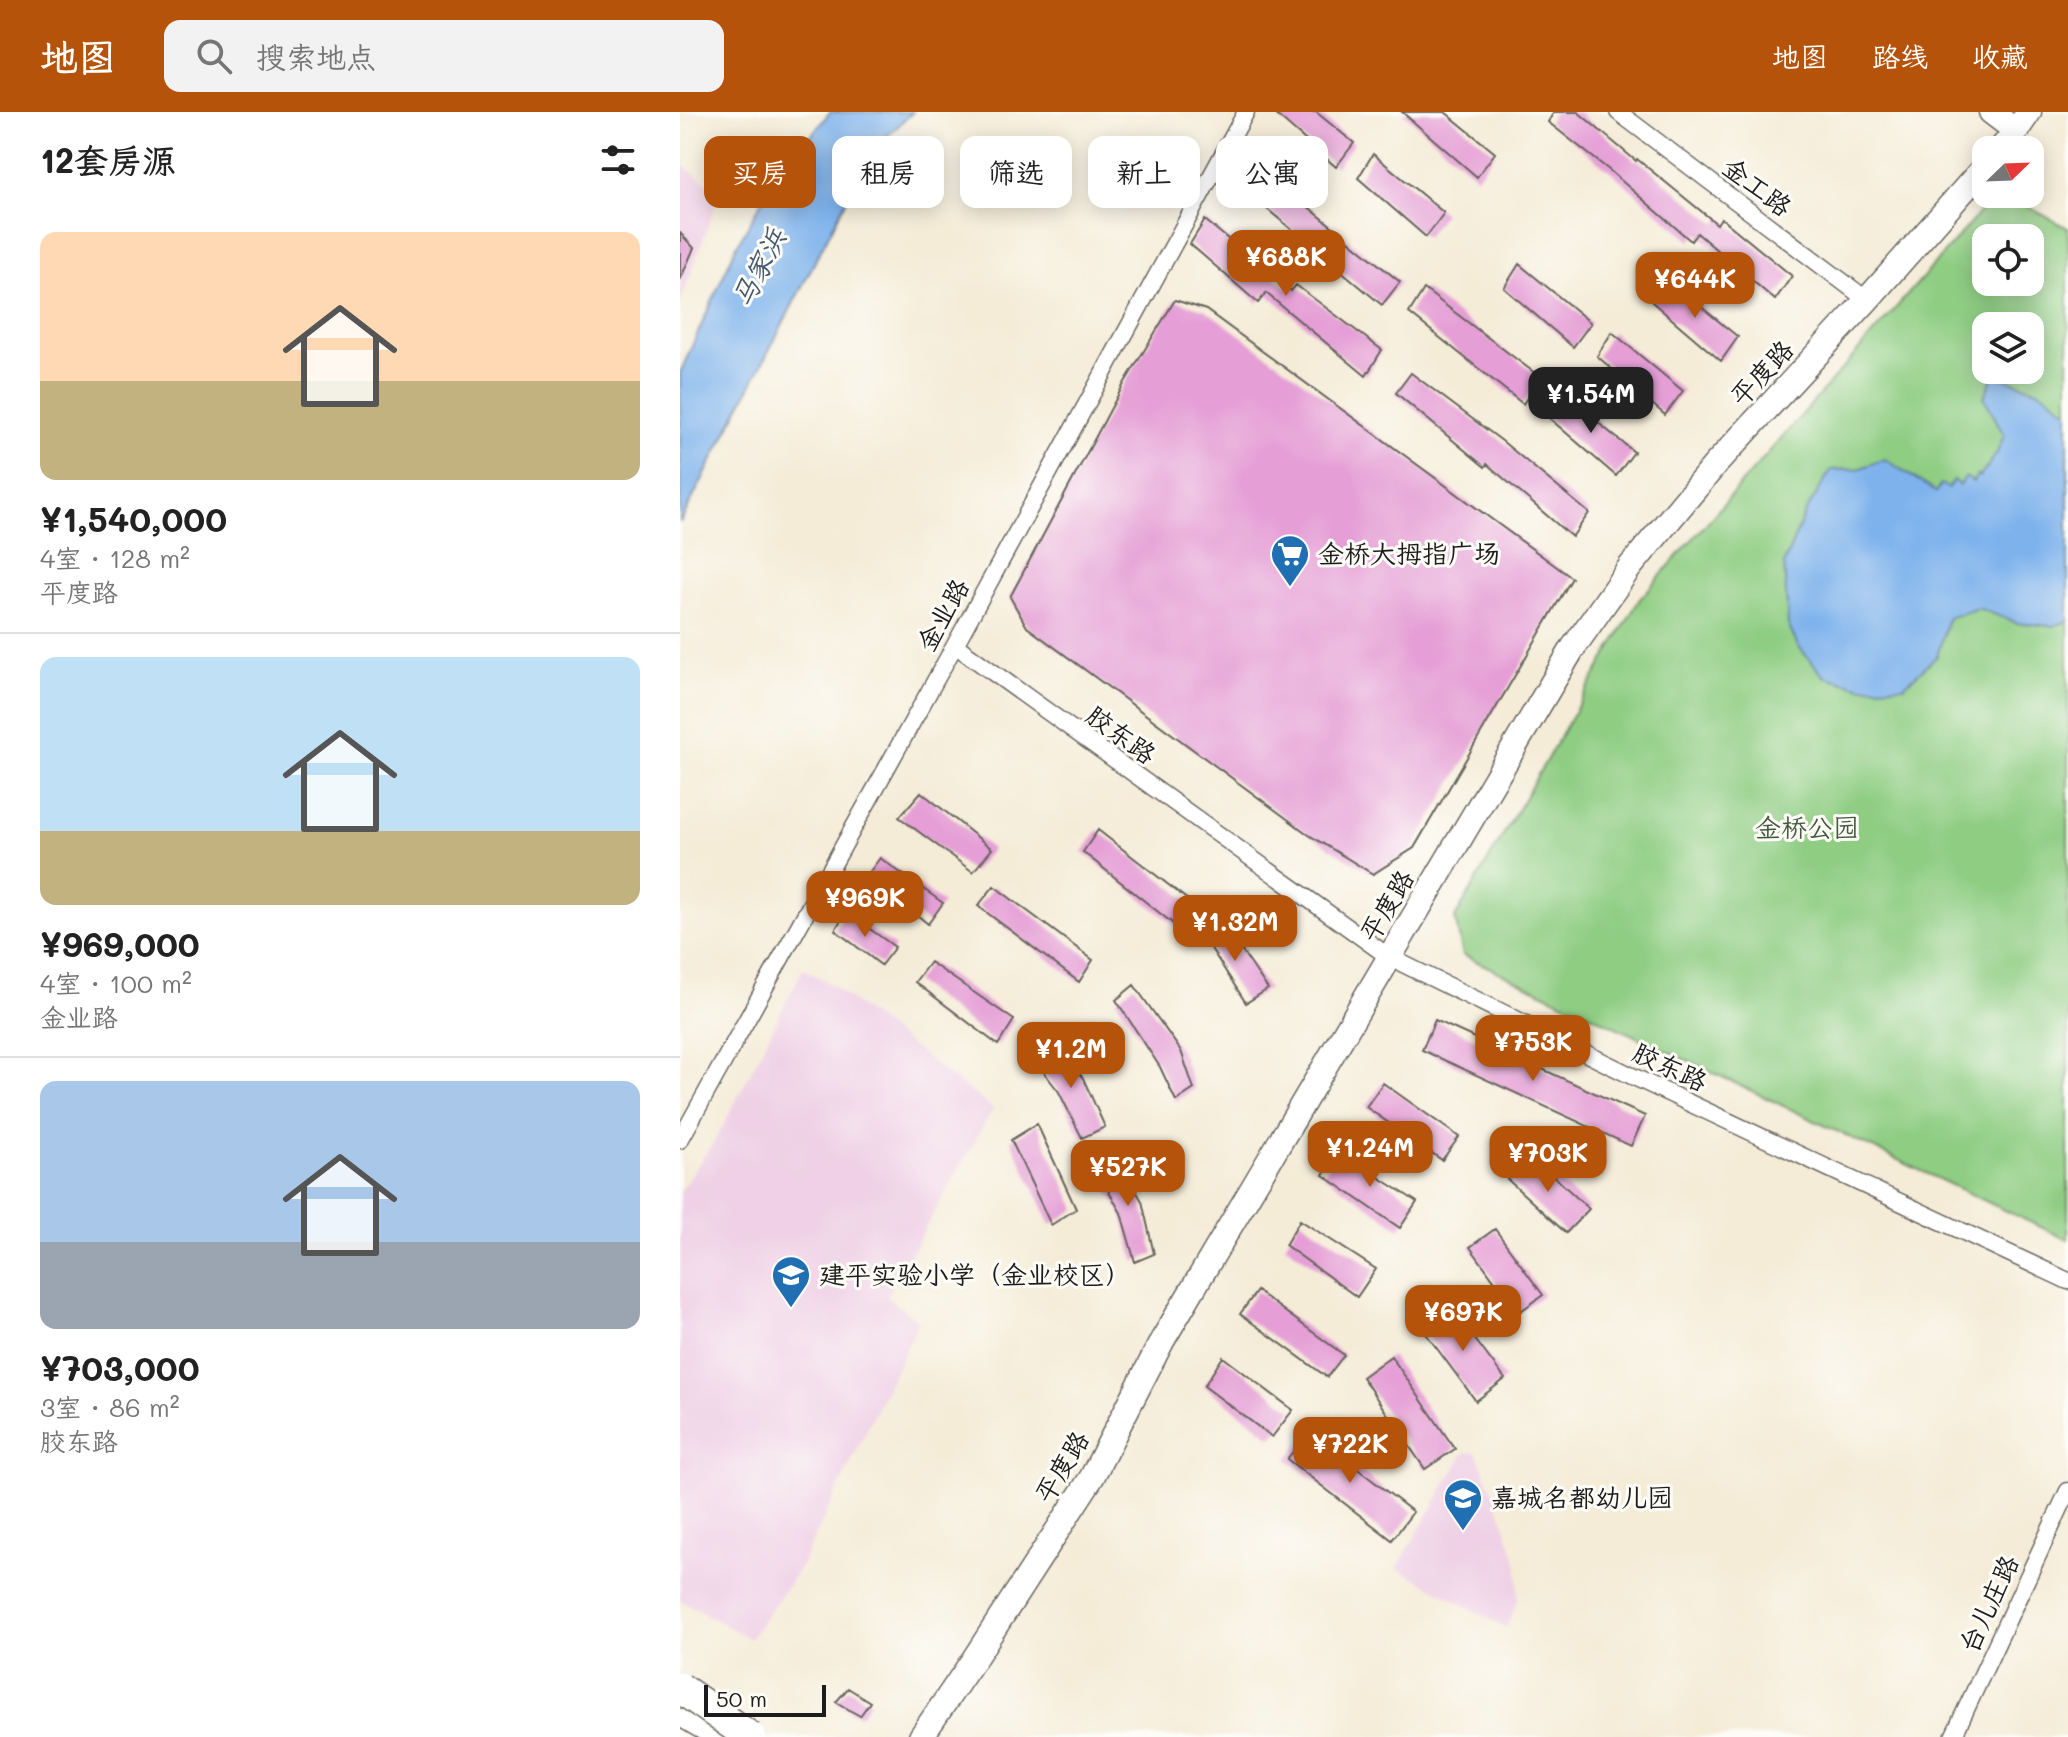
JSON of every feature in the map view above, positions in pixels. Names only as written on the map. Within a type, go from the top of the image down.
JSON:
[{"type":"highway","points":[[680,1688],[750,1737]]},
{"type":"highway","points":[[680,1710],[726,1737]]},
{"type":"street","name":"金业路","points":[[680,1140],[1246,112]]},
{"type":"street","name":"金工路","points":[[1618,112],[1867,300]]},
{"type":"street","points":[[1991,112],[2023,122]]},
{"type":"street","name":"平度路","points":[[921,1737],[1092,1477],[1162,1341],[1573,648],[1630,567],[1714,466],[1972,181]]},
{"type":"street","name":"胶东路","points":[[955,645],[1389,957],[1632,1076],[2068,1281]]},
{"type":"street","name":"台儿庄路","points":[[1953,1737],[2068,1491]]},
{"type":"shaded area","points":[[680,163],[704,181],[704,208],[715,208],[680,303]]},
{"type":"shaded area","name":"建平实验小学（金业校区）","points":[[803,969],[826,981],[993,1109],[886,1297],[919,1321],[800,1568],[750,1639],[680,1600],[680,1192],[720,1132]]},
{"type":"shaded area","name":"嘉城名都幼儿园","points":[[1476,1452],[1496,1498],[1518,1566],[1518,1600],[1506,1628],[1397,1568],[1464,1453]]},
{"type":"green space","name":"金桥公园","points":[[1984,208],[2030,208],[2068,228],[2068,1240],[1463,955],[1455,918],[1639,600]]},
{"type":"water","name":"马家浜","points":[[830,112],[913,112],[887,136],[832,136],[832,208],[843,208],[680,523],[680,373],[737,245],[758,208],[816,208],[816,136],[811,136]]},
{"type":"water","points":[[1990,384],[2020,384],[2041,391],[2068,411],[2068,621],[2053,626],[2017,623],[1978,608],[1948,618],[1937,656],[1904,686],[1862,687],[1824,676],[1798,646],[1788,625],[1784,563],[1804,515],[1831,470],[1858,469],[1885,459],[1936,492],[1941,484],[1948,488],[1953,480],[1959,485],[1966,477],[1973,482],[1997,453],[2004,435],[1984,397]]},
{"type":"building","points":[[1273,112],[1316,112],[1354,143],[1336,167],[1328,160],[1328,136],[1300,136]]},
{"type":"building","points":[[1402,112],[1445,112],[1495,153],[1477,177]]},
{"type":"building","points":[[1554,112],[1578,112],[1717,224],[1721,218],[1792,276],[1775,300],[1697,233],[1691,241],[1548,122]]},
{"type":"building","points":[[1373,154],[1444,213],[1426,237],[1358,178]]},
{"type":"building","points":[[1266,208],[1310,208],[1400,282],[1382,305]]},
{"type":"building","points":[[1205,220],[1291,291],[1296,285],[1382,350],[1366,376],[1266,293],[1258,303],[1190,244]]},
{"type":"building","points":[[680,233],[694,248],[680,280]]},
{"type":"building","points":[[1519,264],[1591,323],[1573,347],[1504,288]]},
{"type":"building","points":[[1667,279],[1738,337],[1721,361],[1652,302]]},
{"type":"building","points":[[1424,289],[1540,377],[1523,404],[1409,313]]},
{"type":"building","name":"金桥大拇指广场","points":[[1175,300],[1206,310],[1572,578],[1414,848],[1373,874],[1309,835],[1027,627],[1010,597],[1125,382]]},
{"type":"building","points":[[1612,332],[1683,391],[1665,415],[1597,356]]},
{"type":"building","points":[[1411,373],[1502,441],[1589,513],[1572,537],[1487,464],[1485,467],[1396,393]]},
{"type":"building","points":[[1563,394],[1634,452],[1616,476],[1548,417]]},
{"type":"building","points":[[921,792],[992,849],[973,872],[899,817]]},
{"type":"building","points":[[1098,830],[1193,904],[1176,926],[1083,852]]},
{"type":"building","points":[[880,858],[943,903],[928,924],[868,874]]},
{"type":"building","points":[[994,886],[1093,960],[1079,982],[978,906]]},
{"type":"building","points":[[846,912],[895,947],[881,965],[835,930]]},
{"type":"building","points":[[1222,922],[1268,989],[1246,1003],[1203,936]]},
{"type":"building","points":[[930,962],[1014,1020],[998,1045],[915,982]]},
{"type":"building","points":[[1134,985],[1181,1051],[1194,1089],[1176,1101],[1160,1067],[1116,1000]]},
{"type":"building","points":[[1435,1020],[1645,1116],[1631,1146],[1422,1050]]},
{"type":"building","points":[[1051,1042],[1083,1078],[1105,1127],[1082,1138],[1059,1092],[1033,1058]]},
{"type":"building","points":[[1383,1083],[1459,1137],[1442,1160],[1366,1107]]},
{"type":"building","points":[[1037,1124],[1076,1209],[1051,1225],[1011,1140]]},
{"type":"building","points":[[1337,1150],[1417,1202],[1400,1228],[1323,1175]]},
{"type":"building","points":[[1530,1154],[1589,1209],[1566,1233],[1507,1179]]},
{"type":"building","points":[[1116,1156],[1142,1201],[1154,1254],[1135,1262],[1121,1213],[1096,1169]]},
{"type":"building","points":[[1300,1220],[1376,1269],[1357,1297],[1285,1245]]},
{"type":"building","points":[[1495,1229],[1543,1295],[1518,1313],[1470,1247]]},
{"type":"building","points":[[1257,1291],[1344,1355],[1327,1377],[1240,1314]]},
{"type":"building","points":[[1449,1305],[1505,1379],[1476,1401],[1421,1327]]},
{"type":"building","points":[[1391,1356],[1455,1449],[1425,1469],[1362,1377]]},
{"type":"building","points":[[1223,1357],[1293,1410],[1272,1437],[1204,1386]]},
{"type":"building","points":[[1309,1431],[1413,1512],[1392,1540],[1287,1459]]},
{"type":"building","points":[[848,1688],[870,1702],[860,1716],[836,1702]]},
{"type":"place","name":"金桥大拇指广场","points":[[1290,588]]},
{"type":"place","name":"建平实验小学（金业校区）","points":[[791,1309]]},
{"type":"place","name":"嘉城名都幼儿园","points":[[1463,1532]]}]
